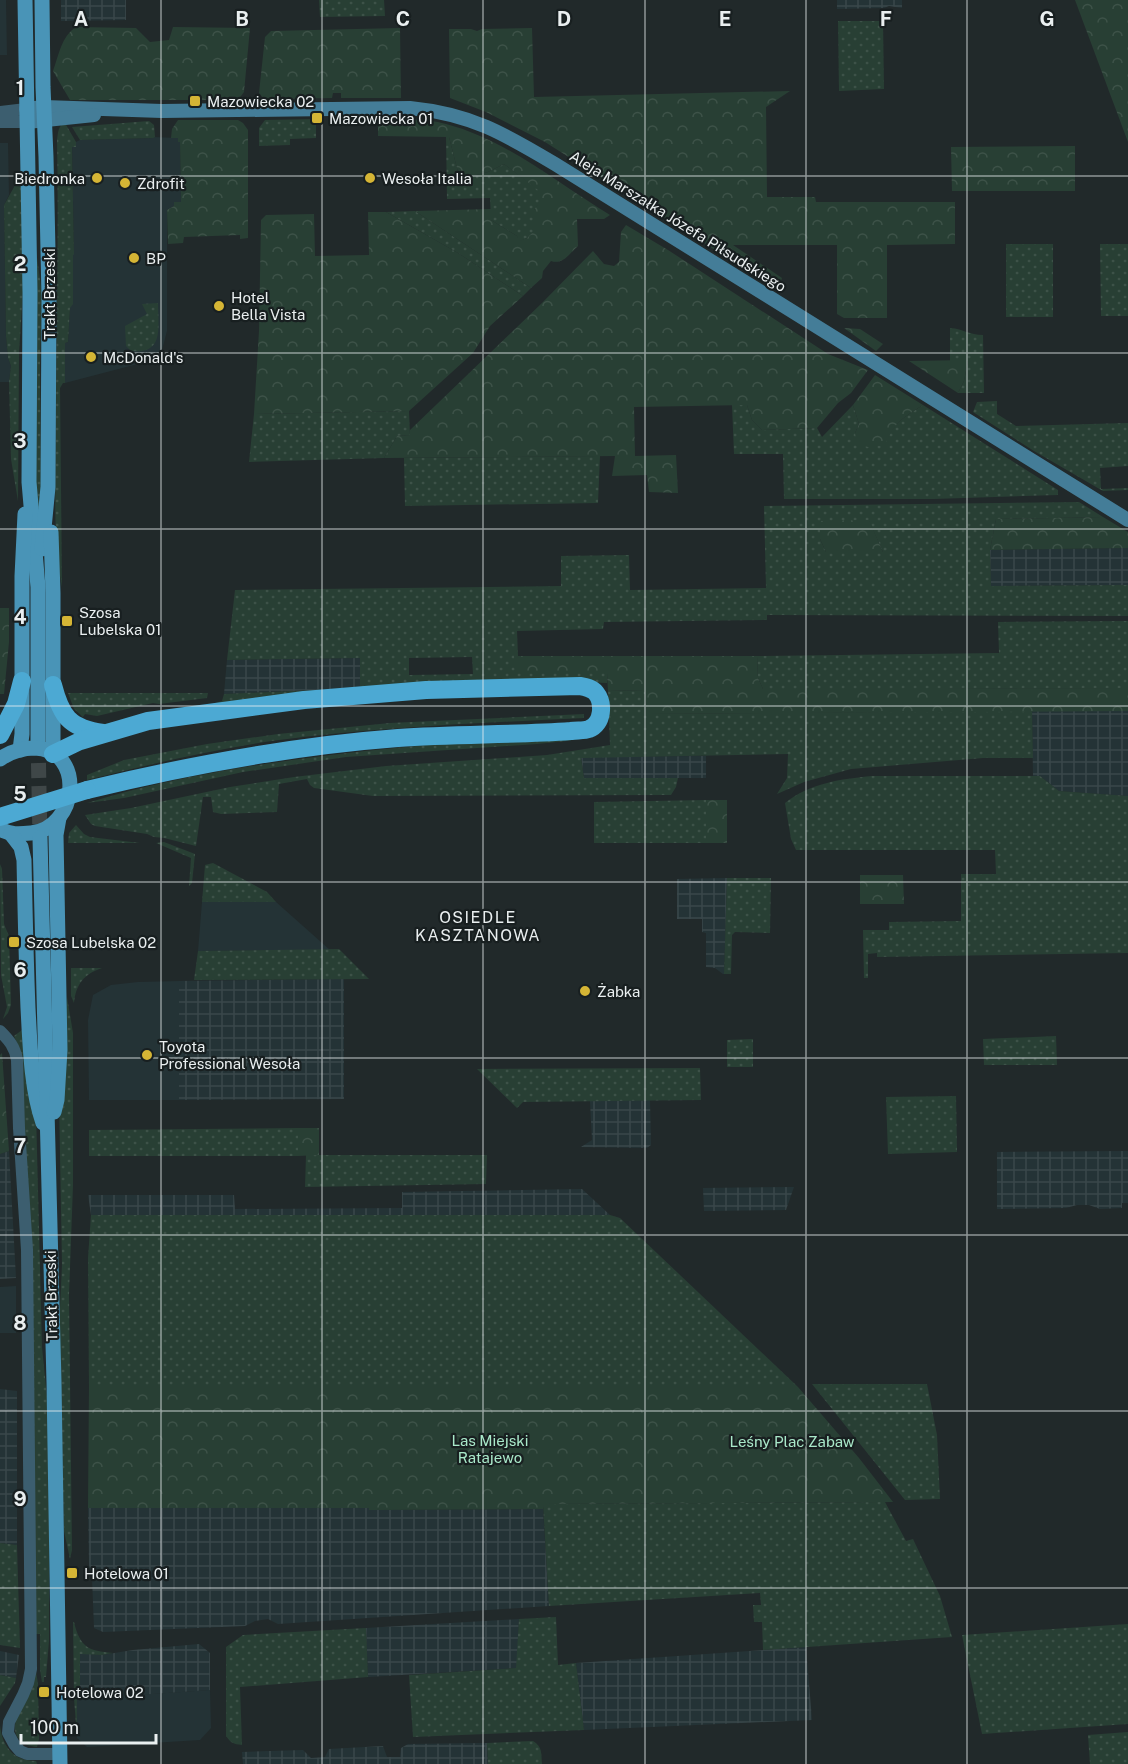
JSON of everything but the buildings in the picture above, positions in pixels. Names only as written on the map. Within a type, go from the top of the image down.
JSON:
[{"type":"highway","points":[[0,735],[16,704],[22,681]]},
{"type":"highway","points":[[53,685],[66,718],[84,729],[105,733]]},
{"type":"highway","points":[[3,829],[87,790],[199,764],[263,753],[398,738],[590,729],[600,717],[601,705],[597,694],[587,687],[568,686],[426,690],[335,696],[148,721],[73,744],[53,754]]},
{"type":"main road","name":"Trakt Brzeski","points":[[25,0],[30,292],[29,482],[38,587],[38,740]]},
{"type":"main road","name":"Trakt Brzeski","points":[[38,587],[48,487],[49,298],[42,0]]},
{"type":"main road","name":"Aleja Marszałka Józefa Piłsudskiego","points":[[27,116],[45,113],[410,108],[455,115],[497,130],[1128,520]]},
{"type":"main road","points":[[20,750],[24,527],[29,482]]},
{"type":"main road","points":[[48,487],[53,593],[53,754]]},
{"type":"main road","points":[[0,759],[20,750],[39,749],[53,754],[66,768],[70,786],[56,835],[60,1050],[57,1100],[48,1136]]},
{"type":"main road","points":[[3,829],[37,832],[45,830],[59,818]]},
{"type":"main road","points":[[3,829],[21,847],[24,860],[31,1051],[37,1104],[48,1136]]},
{"type":"main road","name":"Trakt Brzeski","points":[[40,838],[57,1524],[60,1759]]},
{"type":"street","points":[[0,112],[27,116]]},
{"type":"street","points":[[0,122],[27,116]]},
{"type":"street","name":"Trakt Brzeski","points":[[0,1031],[12,1043],[15,1050],[27,1250],[32,1645],[28,1683],[7,1727],[10,1739],[20,1750],[60,1759]]},
{"type":"shaded area","points":[[0,0],[6,0],[7,55],[0,55]]},
{"type":"shaded area","points":[[61,0],[126,0],[126,20],[61,21]]},
{"type":"shaded area","points":[[837,0],[902,0],[902,8],[889,6],[837,9]]},
{"type":"shaded area","points":[[178,138],[180,142],[181,202],[167,210],[167,331],[162,350],[149,361],[65,383],[65,343],[68,342],[74,254],[72,146],[76,146],[76,142],[80,140]]},
{"type":"shaded area","points":[[0,143],[8,143],[9,195],[4,205],[6,336],[11,366],[9,382],[0,382]]},
{"type":"shaded area","points":[[1128,548],[1128,585],[991,586],[990,550]]},
{"type":"shaded area","points":[[360,658],[360,688],[224,694],[227,660]]},
{"type":"shaded area","points":[[1032,711],[1128,711],[1128,796],[1059,791],[1040,776],[1033,776]]},
{"type":"shaded area","points":[[706,756],[706,778],[584,778],[581,757]]},
{"type":"shaded area","points":[[727,878],[723,974],[715,968],[706,967],[706,933],[702,932],[702,919],[677,919],[677,879]]},
{"type":"shaded area","points":[[202,902],[276,902],[330,950],[198,951]]},
{"type":"shaded area","points":[[344,979],[344,1099],[179,1100],[179,981]]},
{"type":"shaded area","points":[[179,981],[179,1100],[89,1100],[88,1020],[93,995],[111,985]]},
{"type":"shaded area","points":[[650,1100],[651,1145],[647,1148],[581,1147],[592,1140],[590,1101]]},
{"type":"shaded area","points":[[9,1151],[16,1278],[0,1279],[0,1154]]},
{"type":"shaded area","points":[[1128,1151],[1128,1203],[1122,1203],[1122,1208],[1100,1209],[1089,1205],[1077,1205],[1066,1208],[997,1209],[997,1152]]},
{"type":"shaded area","points":[[794,1187],[786,1210],[704,1211],[703,1188]]},
{"type":"shaded area","points":[[582,1189],[610,1215],[91,1215],[88,1195],[234,1195],[235,1209],[402,1208],[402,1192]]},
{"type":"shaded area","points":[[16,1286],[16,1333],[0,1333],[0,1287]]},
{"type":"shaded area","points":[[0,1389],[17,1391],[17,1545],[0,1543]]},
{"type":"shaded area","points":[[88,1508],[543,1509],[549,1606],[278,1624],[268,1619],[255,1621],[245,1626],[103,1632],[94,1628],[92,1577],[89,1565]]},
{"type":"shaded area","points":[[519,1619],[517,1668],[368,1677],[366,1628]]},
{"type":"shaded area","points":[[199,1644],[210,1653],[210,1690],[80,1699],[80,1653],[102,1655]]},
{"type":"shaded area","points":[[806,1647],[812,1720],[584,1730],[576,1663]]},
{"type":"shaded area","points":[[0,1651],[19,1655],[16,1678],[0,1675]]},
{"type":"shaded area","points":[[210,1690],[211,1728],[200,1740],[87,1747],[77,1738],[77,1699]]},
{"type":"shaded area","points":[[487,1743],[488,1764],[243,1764],[242,1752],[303,1750],[311,1758],[325,1757],[329,1749],[383,1746],[387,1757],[400,1757],[401,1748],[408,1744]]},
{"type":"green space","points":[[319,0],[384,0],[385,16],[320,17]]},
{"type":"green space","points":[[1075,0],[1128,0],[1128,142]]},
{"type":"green space","points":[[838,21],[883,21],[884,89],[839,91]]},
{"type":"green space","points":[[76,27],[136,28],[150,42],[169,40],[173,27],[250,28],[244,92],[238,100],[70,100],[53,71],[64,41]]},
{"type":"green space","points":[[400,28],[401,98],[341,98],[341,93],[333,93],[332,98],[264,99],[259,93],[265,37],[271,31]]},
{"type":"green space","points":[[532,28],[534,97],[790,91],[766,107],[767,197],[815,197],[816,202],[955,202],[955,244],[887,245],[887,318],[844,318],[837,314],[837,245],[733,245],[782,278],[778,290],[545,142],[486,112],[450,98],[449,29],[477,31]]},
{"type":"green space","points":[[378,118],[412,119],[446,124],[490,140],[511,151],[610,215],[604,219],[577,219],[578,246],[562,260],[551,261],[543,271],[542,278],[531,288],[415,211],[491,209],[491,220],[517,236],[519,241],[527,238],[534,231],[534,210],[541,200],[538,190],[504,164],[488,172],[468,177],[458,172],[449,137],[378,136]]},
{"type":"green space","points":[[316,119],[316,138],[290,139],[290,145],[259,146],[259,128],[265,120]]},
{"type":"green space","points":[[178,120],[238,120],[248,130],[248,238],[240,239],[240,235],[184,237],[183,243],[168,244],[167,210],[174,206],[174,202],[181,202],[180,142],[178,138],[171,138],[172,129]]},
{"type":"green space","points":[[149,121],[154,125],[155,137],[153,138],[80,140],[72,127]]},
{"type":"green space","points":[[65,123],[76,142],[76,147],[72,147],[73,304],[70,308],[68,342],[65,343],[65,383],[60,388],[62,587],[55,507],[57,140],[60,127]]},
{"type":"green space","points":[[446,137],[449,137],[458,172],[468,177],[488,172],[504,164],[539,190],[542,200],[534,210],[535,231],[527,238],[518,242],[517,236],[491,220],[490,198],[447,199]]},
{"type":"green space","points":[[1075,146],[1075,191],[952,191],[951,147]]},
{"type":"green space","points":[[23,171],[23,290],[19,353],[18,501],[11,459],[9,382],[11,366],[6,336],[4,205]]},
{"type":"green space","points":[[415,211],[531,288],[523,296],[458,253],[386,212]]},
{"type":"green space","points":[[368,212],[386,212],[458,253],[523,296],[490,326],[473,353],[409,411],[254,414],[259,331],[261,220],[266,215],[314,214],[315,256],[369,255]]},
{"type":"green space","points":[[626,225],[828,354],[868,370],[851,393],[838,403],[817,428],[762,430],[752,420],[747,405],[634,407],[635,456],[676,455],[678,493],[649,492],[647,475],[612,476],[615,456],[384,458],[397,436],[410,435],[410,430],[593,251],[604,264],[614,266],[619,262],[621,232]]},
{"type":"green space","points":[[35,243],[42,294],[41,500],[38,539],[36,500]]},
{"type":"green space","points":[[1006,244],[1053,244],[1053,317],[1006,317]]},
{"type":"green space","points":[[1100,244],[1128,244],[1128,316],[1101,316]]},
{"type":"green space","points":[[158,303],[158,329],[154,344],[142,351],[131,351],[126,346],[125,326],[147,314],[142,304]]},
{"type":"green space","points":[[844,328],[860,329],[883,344],[876,351]]},
{"type":"green space","points":[[950,328],[983,335],[984,393],[958,393],[964,381],[968,361],[950,361]]},
{"type":"green space","points":[[968,360],[964,381],[958,393],[909,361]]},
{"type":"green space","points":[[875,375],[923,405],[900,421],[885,445],[868,447],[857,444],[855,433],[859,424],[853,405]]},
{"type":"green space","points":[[997,401],[997,414],[1016,426],[1128,423],[1128,466],[1100,468],[1101,489],[1128,488],[1128,490],[1103,491],[973,412],[977,402]]},
{"type":"green space","points":[[732,405],[747,405],[752,420],[762,430],[817,428],[822,437],[853,405],[859,424],[855,433],[884,445],[900,421],[923,405],[1058,490],[1058,495],[933,499],[784,499],[783,454],[734,454]]},
{"type":"green space","points":[[409,411],[410,435],[397,436],[384,458],[249,462],[254,414]]},
{"type":"green space","points":[[600,456],[598,503],[405,506],[404,458]]},
{"type":"green space","points":[[1079,502],[1103,517],[996,519],[990,550],[991,586],[1128,585],[1128,616],[767,615],[767,620],[604,622],[603,629],[517,631],[516,673],[607,673],[607,683],[585,682],[102,727],[98,725],[209,705],[222,701],[224,694],[360,688],[360,658],[227,660],[235,590],[561,586],[561,556],[629,555],[630,590],[766,588],[764,506]],"holes":[[[821,521],[869,521],[883,552],[826,552],[820,539]],[[472,657],[473,674],[409,675],[409,658]]]},
{"type":"green space","points":[[1103,517],[1128,532],[1128,548],[990,550],[996,519]]},
{"type":"green space","points":[[869,520],[883,552],[826,552],[820,539],[820,521]]},
{"type":"green space","points":[[0,608],[9,608],[9,642],[4,694],[0,694]]},
{"type":"green space","points":[[1128,621],[1128,688],[773,690],[763,689],[758,678],[757,656],[999,653],[998,622]]},
{"type":"green space","points":[[514,656],[757,656],[758,678],[763,689],[1128,688],[1128,711],[646,714],[645,690],[608,691],[607,673],[515,673]]},
{"type":"green space","points":[[645,690],[646,714],[1032,711],[1033,758],[983,758],[851,769],[804,782],[777,794],[787,778],[788,754],[581,758],[584,778],[678,778],[671,795],[373,796],[314,788],[307,779],[279,784],[277,812],[221,814],[213,812],[211,797],[203,797],[196,846],[147,834],[95,826],[85,815],[294,777],[386,766],[547,755],[610,745],[608,691]]},
{"type":"green space","points":[[68,693],[208,693],[207,698],[153,703],[97,716],[85,714],[83,717],[74,709]]},
{"type":"green space","points":[[584,714],[584,718],[393,729],[279,740],[183,757],[87,780],[87,775],[124,760],[207,744],[278,734],[390,723]]},
{"type":"green space","points":[[582,738],[537,744],[346,757],[243,772],[124,798],[87,803],[124,792],[201,775],[318,757],[442,744]]},
{"type":"green space","points":[[872,776],[1040,776],[1059,791],[1128,796],[1128,953],[877,957],[877,953],[868,954],[868,978],[864,978],[863,930],[889,930],[889,922],[961,921],[961,874],[996,874],[995,850],[796,850],[791,839],[785,803],[815,786]]},
{"type":"green space","points":[[706,800],[706,843],[594,843],[594,802]]},
{"type":"green space","points":[[706,800],[727,800],[727,843],[706,843]]},
{"type":"green space","points":[[76,825],[90,837],[140,843],[68,843],[69,833]]},
{"type":"green space","points":[[164,842],[195,854],[192,883],[189,886],[191,858],[156,843]]},
{"type":"green space","points":[[213,863],[267,892],[276,902],[202,902],[205,865]]},
{"type":"green space","points":[[0,864],[4,924],[9,936],[11,1005],[3,1019],[7,1007],[1,975]]},
{"type":"green space","points":[[860,875],[903,875],[904,904],[860,904]]},
{"type":"green space","points":[[727,878],[771,878],[770,933],[735,932],[732,935],[731,974],[724,974]]},
{"type":"green space","points":[[339,949],[369,979],[194,980],[198,951]]},
{"type":"green space","points":[[71,968],[102,968],[90,973],[82,981],[74,1003],[71,996]]},
{"type":"green space","points":[[67,997],[73,1033],[73,1185],[69,1295],[72,1550],[70,1559],[64,1531],[59,1330],[62,1265],[59,1099]]},
{"type":"green space","points":[[22,1030],[36,1112],[42,1347],[49,1417],[49,1641],[44,1682],[42,1682],[40,1670],[40,1634],[36,1634],[21,1052],[14,1036]]},
{"type":"green space","points":[[1056,1036],[1057,1065],[984,1065],[983,1039]]},
{"type":"green space","points":[[753,1039],[753,1067],[727,1067],[727,1040]]},
{"type":"green space","points":[[2,1053],[9,1151],[0,1154],[0,1055]]},
{"type":"green space","points":[[700,1068],[701,1100],[523,1102],[517,1108],[477,1069]]},
{"type":"green space","points":[[956,1096],[957,1152],[888,1154],[886,1097]]},
{"type":"green space","points":[[298,1128],[298,1156],[89,1156],[89,1130]]},
{"type":"green space","points":[[298,1128],[319,1128],[319,1155],[298,1156]]},
{"type":"green space","points":[[306,1155],[487,1155],[486,1184],[305,1187]]},
{"type":"green space","points":[[91,1215],[610,1215],[620,1218],[798,1387],[89,1387],[88,1258]]},
{"type":"green space","points":[[812,1384],[927,1384],[937,1435],[940,1499],[905,1500]]},
{"type":"green space","name":"Las Miejski Ratajewo","points":[[89,1387],[798,1387],[859,1458],[893,1502],[544,1504],[543,1509],[88,1508]]},
{"type":"green space","points":[[885,1502],[906,1541],[913,1539],[940,1596],[952,1637],[763,1650],[762,1622],[754,1622],[753,1605],[761,1605],[760,1593],[549,1606],[543,1504]]},
{"type":"green space","points":[[0,1543],[17,1545],[20,1648],[0,1645]]},
{"type":"green space","points":[[556,1617],[558,1665],[576,1663],[584,1730],[413,1737],[409,1675],[516,1668],[519,1619]]},
{"type":"green space","points":[[73,1622],[79,1637],[86,1646],[97,1651],[113,1653],[80,1654],[77,1738],[74,1698]]},
{"type":"green space","points":[[1128,1624],[1128,1724],[982,1734],[962,1635]]},
{"type":"green space","points":[[366,1628],[368,1677],[240,1687],[242,1745],[233,1743],[226,1736],[226,1647],[243,1635]]},
{"type":"green space","points":[[36,1671],[39,1739],[37,1747],[21,1741],[15,1731],[16,1720]]},
{"type":"green space","points":[[0,1675],[16,1678],[0,1706]]},
{"type":"green space","points":[[0,1725],[3,1739],[10,1751],[21,1758],[36,1761],[37,1764],[0,1764]]},
{"type":"green space","points":[[1128,1732],[1128,1764],[1090,1764],[1088,1735]]},
{"type":"green space","points":[[533,1741],[540,1748],[542,1764],[488,1764],[487,1743]]},
{"type":"tunnel","points":[[38,740],[40,838]]},
{"type":"place","name":"Mazowiecka 02","points":[[195,101]]},
{"type":"place","name":"Mazowiecka 01","points":[[317,118]]},
{"type":"place","name":"Biedronka","points":[[97,178]]},
{"type":"place","name":"Wesoła Italia","points":[[370,178]]},
{"type":"place","name":"Zdrofit","points":[[125,183]]},
{"type":"place","name":"BP","points":[[134,258]]},
{"type":"place","name":"Hotel Bella Vista","points":[[219,306]]},
{"type":"place","name":"McDonald's","points":[[91,357]]},
{"type":"place","name":"Szosa Lubelska 01","points":[[67,621]]},
{"type":"place","name":"Szosa Lubelska 02","points":[[14,942]]},
{"type":"place","name":"Żabka","points":[[585,991]]},
{"type":"place","name":"Toyota Professional Wesoła","points":[[147,1055]]},
{"type":"place","name":"Hotelowa 01","points":[[72,1573]]},
{"type":"place","name":"Hotelowa 02","points":[[44,1692]]},
{"type":"district","name":"OSIEDLE KASZTANOWA","points":[[478,926]]},
{"type":"park label","name":"Leśny Plac Zabaw","points":[[792,1441]]}]
